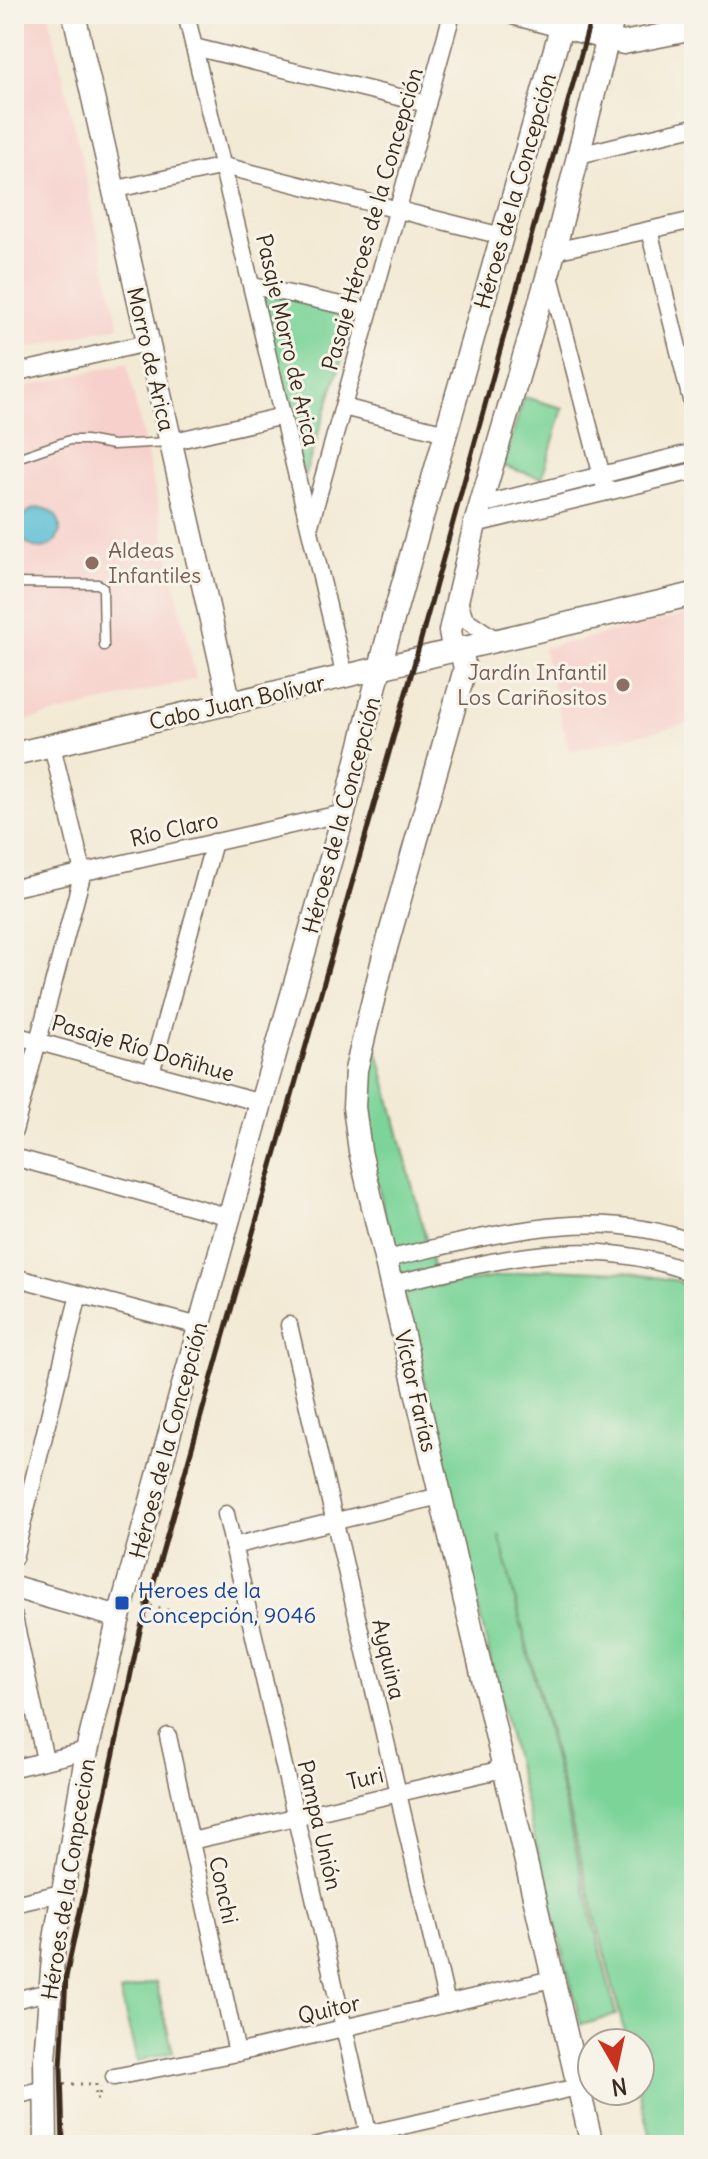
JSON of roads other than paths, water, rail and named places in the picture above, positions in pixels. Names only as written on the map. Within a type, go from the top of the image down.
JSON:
[{"type":"street","name":"Morro de Arica","points":[[74,14],[230,704]]},
{"type":"street","name":"Pasaje Morro de Arica","points":[[186,14],[345,677]]},
{"type":"street","name":"Pasaje Héroes de la Concepción","points":[[309,527],[452,14]]},
{"type":"street","points":[[516,14],[564,20],[607,41],[633,43],[694,29]]},
{"type":"street","points":[[456,646],[450,631],[478,514],[552,261],[614,14]]},
{"type":"street","name":"Héroes de la Concepción","points":[[122,1608],[344,813],[446,433],[564,20]]},
{"type":"street","points":[[194,47],[427,104]]},
{"type":"street","points":[[579,155],[694,127]]},
{"type":"street","points":[[112,190],[224,166],[502,236]]},
{"type":"street","points":[[552,261],[649,230],[694,220]]},
{"type":"street","points":[[649,230],[694,412]]},
{"type":"street","points":[[552,261],[606,492]]},
{"type":"street","points":[[253,286],[369,311]]},
{"type":"street","points":[[14,373],[147,343]]},
{"type":"street","points":[[343,407],[446,433]]},
{"type":"street","points":[[170,442],[283,416]]},
{"type":"street","points":[[478,514],[602,474],[694,452]]},
{"type":"street","points":[[478,514],[606,492],[694,471]]},
{"type":"street","name":"Cabo Juan Bolívar","points":[[14,754],[381,669],[456,646],[498,641],[694,594]]},
{"type":"street","points":[[458,596],[465,619],[498,641]]},
{"type":"street","name":"Víctor Farías","points":[[456,646],[465,669],[384,955],[356,1070],[354,1107],[360,1151],[576,2079]]},
{"type":"street","points":[[14,1131],[83,872],[52,746]]},
{"type":"street","name":"Río Claro","points":[[14,888],[344,813]]},
{"type":"street","points":[[151,1073],[214,842]]},
{"type":"street","name":"Pasaje Río Doñihue","points":[[14,1035],[261,1103]]},
{"type":"street","points":[[14,1157],[230,1217]]},
{"type":"street","points":[[386,1259],[534,1226],[576,1223],[616,1224],[694,1243]]},
{"type":"street","points":[[665,1235],[694,1230]]},
{"type":"street","points":[[500,1234],[505,1260]]},
{"type":"street","points":[[391,1284],[564,1251],[597,1251],[667,1263],[694,1274]]},
{"type":"street","points":[[14,1277],[199,1326]]},
{"type":"street","points":[[14,1558],[79,1294]]},
{"type":"street","name":"Ayquina","points":[[289,1325],[447,2004]]},
{"type":"street","points":[[233,1546],[440,1496]]},
{"type":"street","name":"Pampa Unión","points":[[226,1514],[370,2140]]},
{"type":"street","points":[[14,1587],[122,1608]]},
{"type":"street","name":"Héroes de la Conpcecion","points":[[46,2145],[49,1992],[61,1893],[87,1751],[122,1608]]},
{"type":"street","points":[[14,1617],[45,1760]]},
{"type":"street","name":"Conchi","points":[[168,1736],[237,2053]]},
{"type":"street","points":[[14,1768],[87,1751]]},
{"type":"street","name":"Turi","points":[[191,1841],[503,1769]]},
{"type":"street","points":[[14,1904],[61,1893]]},
{"type":"street","name":"Quitor","points":[[116,2077],[237,2053],[552,1979]]},
{"type":"street","points":[[14,2000],[49,1992]]},
{"type":"street","points":[[14,2096],[45,2086]]},
{"type":"street","points":[[317,2145],[370,2140],[576,2088]]},
{"type":"street","name":"Víctor Farías","points":[[583,2107],[592,2145]]},
{"type":"lane","points":[[14,459],[70,440],[113,445],[170,442]]},
{"type":"lane","points":[[14,583],[98,584],[103,587],[104,646]]},
{"type":"water","points":[[40,508],[54,514],[60,528],[54,542],[40,548],[26,542],[20,528],[26,514]]},
{"type":"railway","points":[[63,2145],[61,2068],[66,1977],[140,1631],[415,661],[592,14]]},
{"type":"place","name":"Aldeas Infantiles","points":[[92,563]]},
{"type":"place","name":"Jardín Infantil Los Cariñositos","points":[[623,685]]},
{"type":"place","name":"Heroes de la Concepción, 9046","points":[[122,1603]]}]
